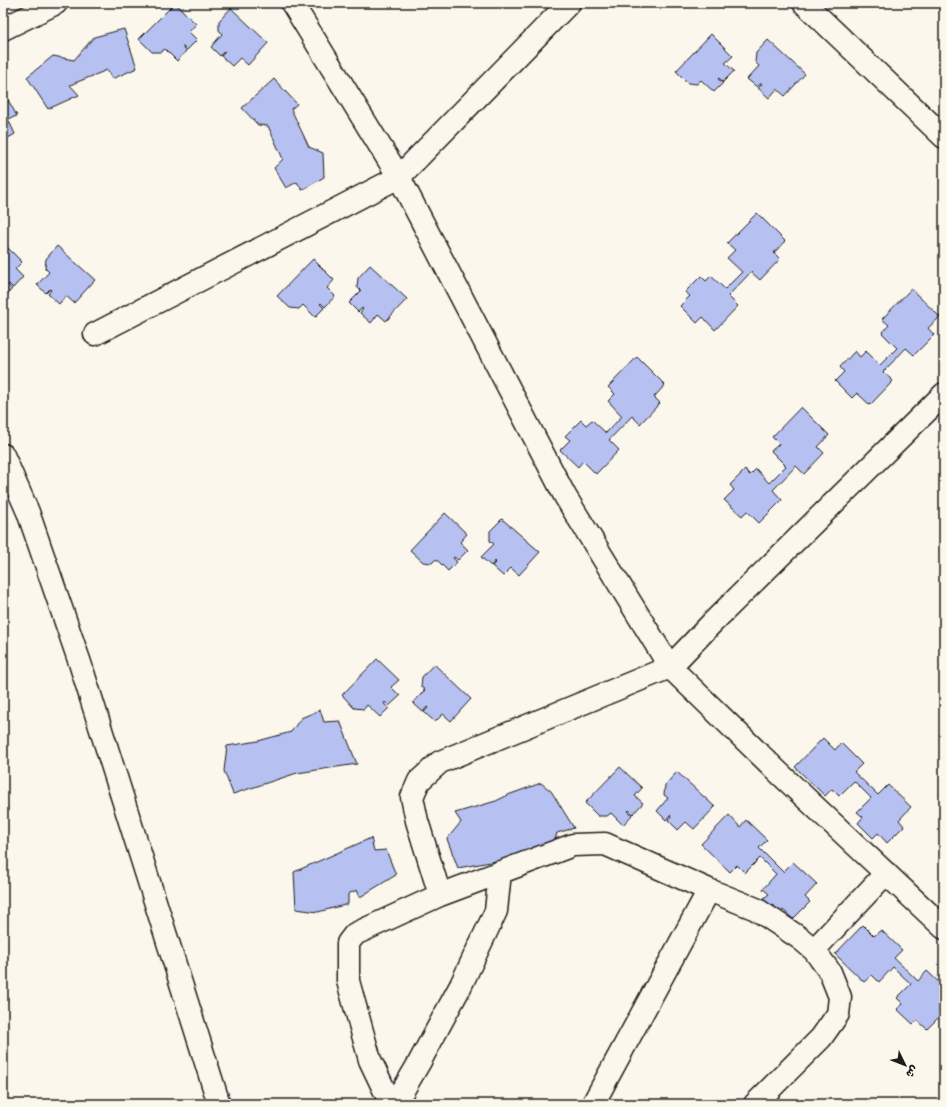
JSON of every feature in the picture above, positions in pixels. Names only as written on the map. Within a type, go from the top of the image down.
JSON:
[{"type":"street","points":[[3,29],[56,3]]},
{"type":"street","points":[[292,3],[399,177],[565,496],[670,667],[778,772],[944,928]]},
{"type":"street","points":[[95,334],[399,177],[569,3]]},
{"type":"street","points":[[804,3],[944,137]]},
{"type":"street","points":[[440,895],[417,820],[412,797],[419,781],[440,762],[670,667],[712,623],[944,394]]},
{"type":"street","points":[[3,455],[28,512],[80,663],[219,1104]]},
{"type":"street","points":[[391,1104],[370,1060],[348,981],[348,943],[355,934],[440,895],[574,845],[605,844],[756,909],[801,939],[814,950],[830,972],[840,996],[838,1014],[821,1038],[756,1104]]},
{"type":"street","points":[[395,1104],[460,988],[496,911],[500,872]]},
{"type":"street","points":[[814,950],[886,873]]},
{"type":"street","points":[[593,1104],[709,890]]},
{"type":"building","points":[[175,3],[196,24],[189,32],[197,40],[187,50],[182,47],[186,51],[177,61],[165,49],[161,52],[152,52],[139,39]]},
{"type":"building","points":[[231,8],[268,43],[248,65],[240,58],[232,66],[221,56],[225,52],[224,51],[220,56],[211,47],[222,34],[219,30],[219,21]]},
{"type":"building","points":[[124,29],[137,68],[112,79],[107,70],[70,85],[79,95],[48,109],[27,77],[53,56],[74,60],[94,37]]},
{"type":"building","points":[[711,34],[733,56],[725,63],[734,71],[723,82],[719,78],[718,79],[723,83],[714,92],[701,80],[697,84],[688,83],[676,71]]},
{"type":"building","points":[[768,40],[805,74],[785,96],[777,89],[769,98],[758,88],[762,84],[761,83],[757,87],[747,79],[759,66],[755,62],[756,53]]},
{"type":"building","points":[[274,79],[297,104],[291,109],[309,147],[323,153],[324,177],[302,190],[297,182],[286,188],[274,168],[283,159],[268,126],[258,125],[242,108]]},
{"type":"building","points":[[3,91],[17,116],[8,119],[15,134],[3,141]]},
{"type":"building","points":[[757,213],[785,241],[774,253],[780,259],[760,280],[751,272],[728,296],[738,306],[715,330],[703,317],[697,323],[680,306],[690,296],[685,292],[701,276],[706,281],[711,276],[725,289],[742,272],[727,258],[735,250],[727,243]]},
{"type":"building","points":[[3,243],[22,262],[15,269],[23,277],[13,288],[9,284],[8,285],[12,289],[3,299]]},
{"type":"building","points":[[57,246],[95,280],[74,303],[66,296],[59,304],[48,294],[51,290],[50,289],[46,293],[37,285],[49,272],[45,268],[46,259]]},
{"type":"building","points":[[313,259],[334,280],[327,288],[335,296],[325,307],[321,303],[320,304],[324,308],[315,317],[303,305],[299,309],[290,308],[277,296]]},
{"type":"building","points":[[370,265],[407,299],[386,321],[378,314],[371,323],[360,313],[363,309],[362,308],[358,312],[349,303],[361,291],[357,287],[358,278]]},
{"type":"building","points":[[911,289],[940,317],[928,328],[934,335],[914,355],[906,348],[883,372],[893,381],[870,405],[857,393],[852,398],[835,381],[844,372],[840,367],[855,351],[860,357],[866,351],[880,365],[897,348],[882,333],[889,325],[882,319]]},
{"type":"building","points":[[637,357],[665,385],[654,397],[660,403],[640,424],[632,416],[609,440],[619,450],[596,474],[583,461],[578,467],[560,450],[570,440],[565,436],[581,420],[586,425],[592,420],[606,433],[622,416],[608,401],[615,394],[608,387]]},
{"type":"building","points":[[801,407],[829,435],[818,447],[824,453],[804,474],[796,466],[773,490],[782,500],[759,523],[747,511],[742,516],[724,500],[734,490],[730,485],[745,470],[750,475],[756,469],[769,483],[786,466],[771,451],[779,444],[772,437]]},
{"type":"building","points":[[445,513],[467,534],[460,542],[468,550],[458,560],[454,557],[453,558],[457,562],[448,571],[436,559],[432,563],[423,562],[410,550]]},
{"type":"building","points":[[502,519],[540,552],[519,575],[511,568],[503,576],[492,566],[496,562],[495,561],[491,566],[481,557],[494,544],[490,541],[490,531]]},
{"type":"building","points":[[377,659],[399,680],[391,687],[400,696],[389,706],[385,702],[384,704],[389,708],[380,717],[367,705],[364,709],[354,708],[342,695]]},
{"type":"building","points":[[434,664],[471,699],[451,721],[443,714],[435,722],[424,712],[428,708],[427,707],[423,712],[413,703],[425,690],[421,687],[422,677]]},
{"type":"building","points":[[320,710],[324,722],[340,721],[357,764],[297,773],[233,794],[224,771],[227,746],[258,741],[291,732],[301,718]]},
{"type":"building","points":[[823,738],[835,750],[841,743],[862,764],[854,772],[878,795],[888,785],[911,807],[899,820],[904,826],[887,843],[878,833],[873,838],[858,823],[863,817],[857,812],[871,798],[854,781],[839,796],[832,789],[825,796],[795,767]]},
{"type":"building","points":[[620,767],[642,788],[635,796],[643,803],[633,814],[629,810],[628,811],[632,815],[623,825],[611,813],[607,816],[598,816],[585,803]]},
{"type":"building","points":[[677,772],[715,807],[694,829],[686,822],[678,830],[668,820],[671,816],[670,815],[666,820],[657,811],[668,798],[664,795],[665,785]]},
{"type":"building","points":[[541,783],[551,791],[574,828],[557,833],[555,840],[517,857],[458,868],[447,839],[461,822],[455,813],[496,801]]},
{"type":"building","points":[[729,815],[740,827],[746,820],[767,840],[759,848],[783,872],[793,862],[817,884],[805,897],[810,902],[793,919],[783,910],[779,915],[763,899],[769,894],[763,889],[776,874],[760,858],[745,873],[737,865],[730,872],[701,844]]},
{"type":"building","points":[[371,838],[374,851],[386,850],[396,875],[360,897],[357,890],[348,894],[348,904],[318,912],[296,909],[294,872]]},
{"type":"building","points":[[863,925],[874,936],[881,930],[902,950],[894,958],[918,981],[927,971],[944,987],[944,1001],[939,1007],[944,1012],[927,1029],[917,1020],[913,1024],[897,1009],[903,1004],[897,998],[911,984],[893,967],[879,982],[872,975],[864,982],[835,954]]}]
